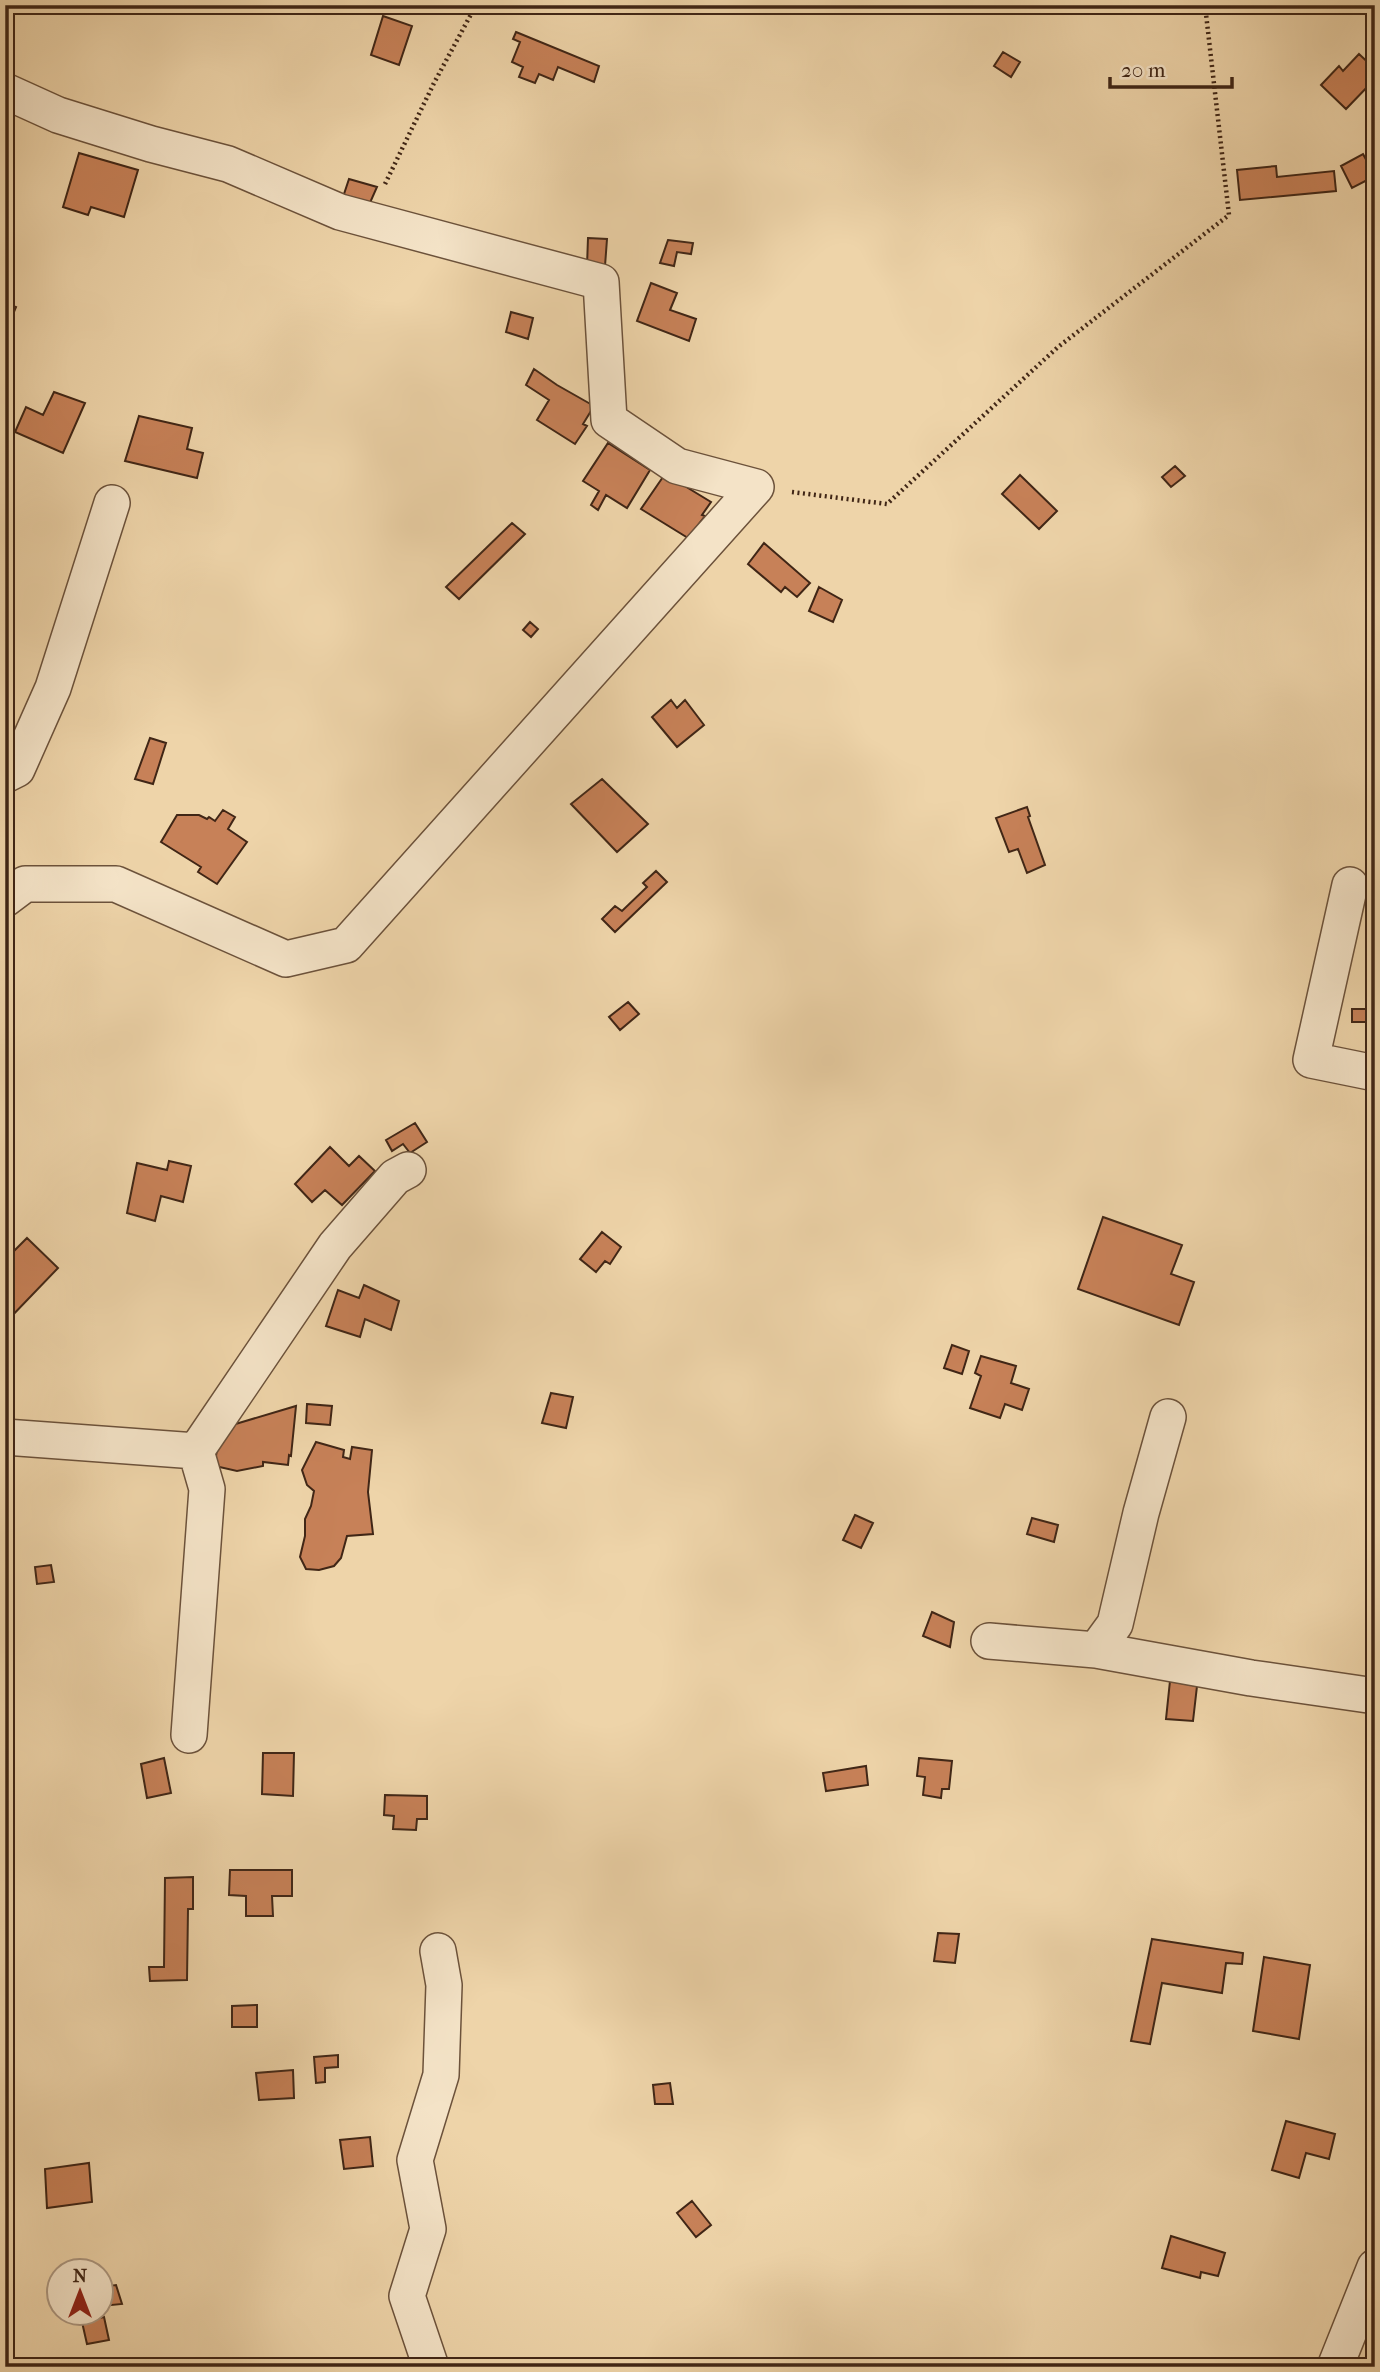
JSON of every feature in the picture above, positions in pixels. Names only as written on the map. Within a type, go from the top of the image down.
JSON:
[{"type":"street","points":[[5,91],[58,115],[150,144],[228,164],[340,212],[601,282],[609,420],[677,466],[756,488],[346,945],[286,959],[116,884],[25,884],[5,899]]},
{"type":"street","points":[[5,775],[17,769],[53,688],[112,503]]},
{"type":"street","points":[[1350,885],[1311,1060],[1375,1073]]},
{"type":"street","points":[[196,1451],[335,1246],[395,1177],[408,1170]]},
{"type":"street","points":[[1096,1650],[1115,1624],[1168,1417]]},
{"type":"street","points":[[5,1437],[196,1451]]},
{"type":"street","points":[[189,1735],[207,1489],[196,1451]]},
{"type":"street","points":[[989,1641],[1096,1650],[1251,1678],[1375,1696]]},
{"type":"street","points":[[431,2367],[407,2296],[428,2230],[415,2160],[441,2075],[444,1985],[438,1951]]},
{"type":"street","points":[[1335,2367],[1375,2267]]},
{"type":"path","points":[[368,219],[434,83],[476,5]]},
{"type":"path","points":[[756,488],[887,504],[1058,347],[1229,215],[1205,5]]},
{"type":"building","points":[[383,16],[412,26],[399,65],[371,55]]},
{"type":"building","points":[[516,32],[599,66],[594,82],[558,67],[553,80],[539,74],[535,83],[519,77],[523,67],[512,62],[520,42],[513,39]]},
{"type":"building","points":[[1003,52],[1020,62],[1011,77],[994,66]]},
{"type":"building","points":[[1359,54],[1375,69],[1375,83],[1373,81],[1346,109],[1321,85],[1339,66],[1343,71]]},
{"type":"building","points":[[79,153],[138,170],[124,217],[91,207],[88,215],[63,207]]},
{"type":"building","points":[[1363,154],[1375,176],[1352,188],[1341,166]]},
{"type":"building","points":[[1276,166],[1277,177],[1334,171],[1336,191],[1240,200],[1237,170]]},
{"type":"building","points":[[349,179],[377,187],[369,205],[343,197]]},
{"type":"building","points":[[588,238],[607,239],[605,266],[587,266]]},
{"type":"building","points":[[668,240],[693,243],[691,254],[677,252],[674,266],[660,263]]},
{"type":"building","points":[[651,283],[677,293],[670,310],[696,319],[689,341],[637,321]]},
{"type":"building","points":[[5,303],[16,307],[11,319],[5,317]]},
{"type":"building","points":[[511,312],[533,318],[528,339],[506,332]]},
{"type":"building","points":[[534,369],[594,406],[583,424],[587,426],[575,444],[537,420],[549,400],[526,385]]},
{"type":"building","points":[[54,392],[85,403],[63,453],[15,432],[26,407],[43,415]]},
{"type":"building","points":[[139,416],[192,428],[187,449],[203,453],[197,478],[125,461]]},
{"type":"building","points":[[608,443],[650,470],[627,508],[606,495],[598,510],[591,505],[599,491],[583,481]]},
{"type":"building","points":[[1175,466],[1185,476],[1171,487],[1162,477]]},
{"type":"building","points":[[665,474],[711,502],[702,515],[705,516],[688,538],[641,509]]},
{"type":"building","points":[[1020,475],[1057,511],[1039,529],[1002,494]]},
{"type":"building","points":[[512,523],[525,534],[459,599],[446,587]]},
{"type":"building","points":[[764,543],[810,583],[797,597],[785,587],[781,592],[748,564]]},
{"type":"building","points":[[819,587],[842,600],[833,622],[809,611]]},
{"type":"building","points":[[530,622],[538,629],[531,637],[523,630]]},
{"type":"building","points":[[671,700],[677,708],[685,700],[704,725],[677,747],[652,717]]},
{"type":"building","points":[[5,726],[22,732],[5,772]]},
{"type":"building","points":[[150,738],[166,743],[153,784],[135,779]]},
{"type":"building","points":[[602,779],[648,824],[617,852],[571,804]]},
{"type":"building","points":[[1027,807],[1045,865],[1027,873],[1018,849],[1009,852],[996,818]]},
{"type":"building","points":[[223,810],[235,817],[228,829],[247,842],[217,884],[198,872],[201,867],[161,842],[177,815],[199,815],[215,821]]},
{"type":"building","points":[[656,871],[667,882],[615,932],[602,919],[615,906],[622,911],[647,887],[643,883]]},
{"type":"building","points":[[628,1002],[639,1014],[620,1030],[609,1017]]},
{"type":"building","points":[[1352,1009],[1371,1009],[1371,1022],[1352,1022]]},
{"type":"building","points":[[415,1123],[427,1142],[410,1153],[403,1144],[392,1151],[386,1140]]},
{"type":"building","points":[[330,1147],[349,1166],[359,1156],[375,1171],[342,1205],[325,1190],[312,1202],[295,1184]]},
{"type":"building","points":[[169,1161],[191,1166],[183,1202],[161,1196],[155,1221],[127,1213],[137,1163],[167,1170]]},
{"type":"building","points":[[1103,1217],[1182,1245],[1171,1274],[1194,1282],[1179,1325],[1078,1289]]},
{"type":"building","points":[[602,1232],[621,1247],[610,1264],[605,1261],[596,1272],[580,1259]]},
{"type":"building","points":[[27,1238],[58,1268],[7,1321],[5,1260]]},
{"type":"building","points":[[364,1285],[399,1301],[391,1330],[365,1319],[360,1337],[326,1326],[338,1290],[359,1298]]},
{"type":"building","points":[[952,1345],[969,1351],[962,1374],[944,1368]]},
{"type":"building","points":[[981,1356],[1016,1366],[1011,1383],[1029,1389],[1022,1410],[1005,1404],[1000,1418],[970,1408],[981,1376],[975,1373]]},
{"type":"building","points":[[551,1393],[573,1397],[566,1428],[542,1423]]},
{"type":"building","points":[[307,1404],[332,1406],[330,1425],[306,1423]]},
{"type":"building","points":[[296,1406],[288,1465],[263,1462],[263,1466],[237,1471],[215,1466],[222,1428]]},
{"type":"building","points":[[316,1442],[344,1450],[343,1457],[350,1459],[352,1447],[372,1450],[368,1492],[373,1534],[347,1536],[341,1558],[334,1566],[319,1570],[306,1569],[300,1557],[305,1536],[305,1519],[314,1491],[307,1485],[302,1470]]},
{"type":"building","points":[[855,1515],[873,1523],[861,1548],[843,1540]]},
{"type":"building","points":[[1032,1518],[1058,1525],[1054,1542],[1027,1534]]},
{"type":"building","points":[[51,1565],[54,1582],[37,1584],[35,1567]]},
{"type":"building","points":[[932,1612],[954,1622],[950,1647],[923,1636]]},
{"type":"building","points":[[1170,1681],[1197,1686],[1193,1721],[1166,1719]]},
{"type":"building","points":[[263,1753],[294,1753],[293,1796],[262,1794]]},
{"type":"building","points":[[164,1758],[171,1793],[147,1798],[141,1764]]},
{"type":"building","points":[[919,1758],[952,1761],[949,1789],[942,1789],[941,1798],[923,1795],[925,1777],[917,1776]]},
{"type":"building","points":[[866,1766],[868,1785],[826,1791],[823,1773]]},
{"type":"building","points":[[385,1795],[427,1796],[427,1819],[417,1819],[416,1830],[393,1829],[394,1816],[384,1815]]},
{"type":"building","points":[[230,1870],[292,1870],[292,1896],[272,1896],[273,1916],[246,1916],[246,1896],[229,1895]]},
{"type":"building","points":[[193,1877],[193,1909],[188,1909],[187,1980],[150,1981],[149,1967],[164,1967],[165,1878]]},
{"type":"building","points":[[938,1933],[959,1934],[955,1963],[934,1961]]},
{"type":"building","points":[[1152,1939],[1243,1953],[1242,1964],[1226,1963],[1222,1993],[1162,1983],[1150,2044],[1131,2041]]},
{"type":"building","points":[[1264,1957],[1310,1965],[1299,2039],[1253,2031]]},
{"type":"building","points":[[257,2005],[257,2027],[232,2027],[232,2006]]},
{"type":"building","points":[[338,2055],[338,2067],[325,2068],[325,2082],[316,2083],[314,2057]]},
{"type":"building","points":[[293,2070],[294,2098],[259,2100],[256,2073]]},
{"type":"building","points":[[670,2083],[673,2104],[655,2104],[653,2085]]},
{"type":"building","points":[[1286,2121],[1335,2134],[1329,2159],[1306,2153],[1299,2178],[1272,2170]]},
{"type":"building","points":[[370,2137],[373,2166],[344,2169],[340,2140]]},
{"type":"building","points":[[89,2163],[92,2202],[47,2208],[45,2169]]},
{"type":"building","points":[[692,2201],[711,2225],[696,2237],[677,2213]]},
{"type":"building","points":[[1171,2236],[1225,2253],[1218,2276],[1201,2272],[1200,2278],[1162,2268]]},
{"type":"building","points":[[116,2285],[122,2304],[116,2305]]},
{"type":"building","points":[[1368,2325],[1375,2325],[1375,2350],[1368,2350]]},
{"type":"building","points":[[83,2326],[106,2326],[109,2340],[87,2344]]}]
